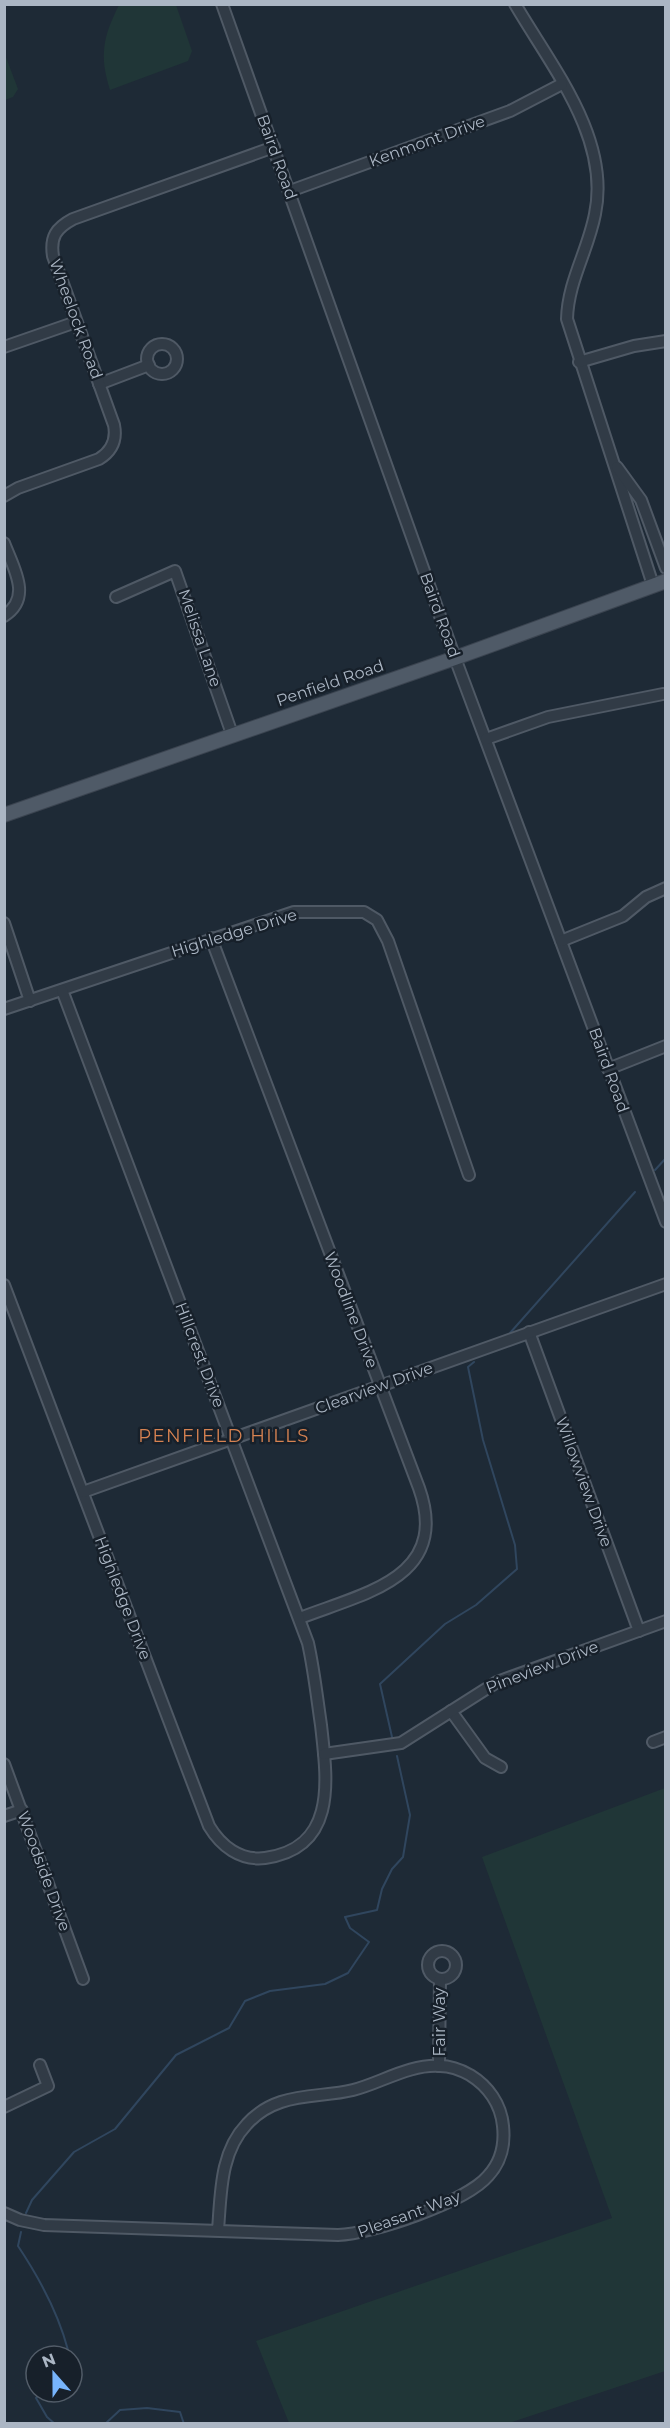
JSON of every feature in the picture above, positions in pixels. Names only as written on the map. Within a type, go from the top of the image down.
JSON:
[{"type":"main road","name":"Penfield Road","points":[[4,815],[455,658],[659,583]]},
{"type":"street","name":"Baird Road","points":[[222,4],[455,658],[666,1222]]},
{"type":"street","points":[[515,4],[562,84],[589,139],[598,194],[592,229],[575,272],[567,304],[570,334],[612,460],[659,583]]},
{"type":"street","name":"Kenmont Drive","points":[[290,191],[510,111],[562,84]]},
{"type":"street","name":"Wheelock Road","points":[[4,496],[18,488],[99,459],[109,451],[115,432],[55,264],[51,246],[57,230],[64,224],[274,147]]},
{"type":"street","points":[[4,347],[76,322]]},
{"type":"street","points":[[579,362],[634,346],[666,341]]},
{"type":"street","points":[[99,384],[149,365]]},
{"type":"street","points":[[612,460],[640,500],[666,568]]},
{"type":"street","points":[[4,543],[20,592],[15,607],[4,616]]},
{"type":"street","name":"Melissa Lane","points":[[116,597],[169,572],[176,571],[232,734]]},
{"type":"street","points":[[486,739],[548,717],[663,694]]},
{"type":"street","points":[[561,940],[623,916],[646,897],[666,888]]},
{"type":"street","name":"Highledge Drive","points":[[4,1009],[294,912],[358,910],[374,916],[388,941],[470,1175]]},
{"type":"street","points":[[4,923],[30,1001]]},
{"type":"street","name":"Woodline Drive","points":[[212,938],[424,1502],[426,1530],[424,1542],[414,1561],[399,1577],[300,1618]]},
{"type":"street","name":"Hillcrest Drive","points":[[62,990],[300,1618],[314,1668],[326,1788],[322,1815],[305,1841],[287,1852]]},
{"type":"street","points":[[608,1069],[666,1046]]},
{"type":"street","name":"Clearview Drive","points":[[83,1492],[666,1284]]},
{"type":"street","name":"Highledge Drive","points":[[4,1285],[208,1826],[216,1839],[229,1850],[244,1857],[259,1858],[287,1852]]},
{"type":"street","name":"Willowview Drive","points":[[529,1332],[639,1631]]},
{"type":"street","name":"Pineview Drive","points":[[324,1754],[375,1749],[401,1743],[496,1682],[666,1621]]},
{"type":"street","points":[[451,1711],[485,1758],[501,1767]]},
{"type":"street","points":[[653,1742],[666,1737]]},
{"type":"street","name":"Woodside Drive","points":[[4,1764],[83,1979]]},
{"type":"street","points":[[4,1816],[22,1810]]},
{"type":"street","name":"Fair Way","points":[[439,2066],[440,1979]]},
{"type":"street","points":[[4,2107],[48,2086],[40,2065]]},
{"type":"street","name":"Pleasant Way","points":[[4,2213],[20,2220],[44,2225],[218,2230],[356,2233],[457,2198],[480,2185],[489,2175],[501,2154],[504,2131],[500,2110],[488,2090],[479,2081],[453,2068],[439,2066],[413,2069],[351,2090],[280,2102],[256,2116],[233,2143],[226,2162],[218,2230]]},
{"type":"green space","points":[[119,5],[176,5],[192,51],[188,61],[110,90],[104,46],[109,27]]},
{"type":"green space","points":[[4,52],[18,89],[13,97],[5,100]]},
{"type":"green space","points":[[665,1788],[665,2371],[509,2423],[289,2423],[256,2341],[612,2218],[482,1857]]},
{"type":"waterway","points":[[655,1170],[666,1158]]},
{"type":"waterway","points":[[510,1333],[635,1192]]},
{"type":"waterway","points":[[392,1737],[380,1684],[445,1624],[476,1605],[517,1569],[515,1545],[483,1440],[468,1367],[474,1362]]},
{"type":"waterway","points":[[26,2213],[32,2200],[74,2152],[115,2129],[176,2055],[229,2028],[245,2001],[270,1991],[325,1984],[348,1973],[369,1942],[350,1928],[345,1917],[377,1910],[382,1889],[392,1869],[403,1857],[410,1815],[397,1756]]},
{"type":"waterway","points":[[21,2232],[18,2246],[54,2309],[66,2344]]},
{"type":"waterway","points":[[39,2404],[47,2417],[55,2424]]},
{"type":"waterway","points":[[105,2424],[120,2410],[147,2408],[180,2412],[184,2424]]},
{"type":"district","name":"PENFIELD HILLS","points":[[224,1436]]}]
